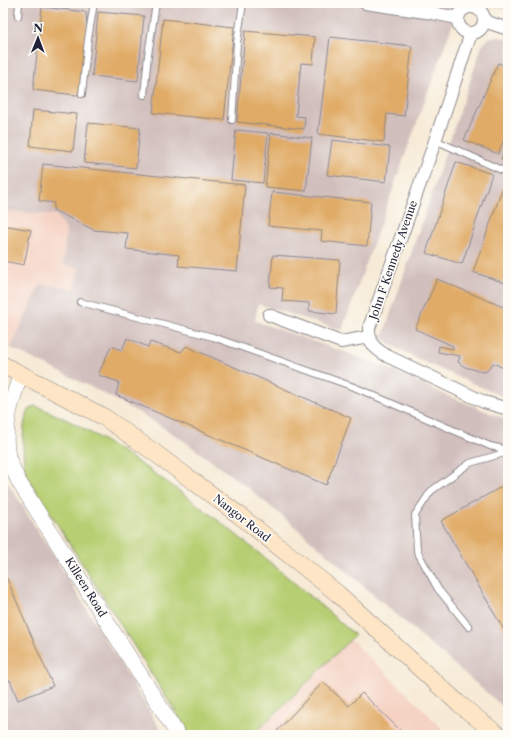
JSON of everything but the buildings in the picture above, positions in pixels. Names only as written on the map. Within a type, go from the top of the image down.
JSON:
[{"type":"main road","name":"Nangor Road","points":[[3,365],[104,417],[239,515],[337,593],[458,703],[498,735]]},
{"type":"main road","name":"Nangor Road","points":[[458,703],[485,735]]},
{"type":"main road","points":[[458,703],[508,730]]},
{"type":"street","points":[[365,3],[394,5],[458,18]]},
{"type":"street","points":[[475,5],[483,14],[484,21],[481,29],[472,33],[461,28],[458,18],[464,9],[475,5]]},
{"type":"street","points":[[484,21],[508,29]]},
{"type":"street","name":"John F Kennedy Avenue","points":[[369,336],[368,328],[436,140],[472,33]]},
{"type":"street","points":[[269,315],[341,342],[369,336],[374,348],[387,356],[484,402],[508,409]]},
{"type":"street","name":"Killeen Road","points":[[21,373],[4,434],[8,457],[19,482],[178,735]]},
{"type":"lane","points":[[18,16],[19,3]]},
{"type":"lane","points":[[82,94],[88,39],[94,3]]},
{"type":"lane","points":[[144,95],[156,3]]},
{"type":"lane","points":[[232,120],[237,43],[243,3]]},
{"type":"lane","points":[[436,140],[508,173]]},
{"type":"lane","points":[[80,302],[213,337],[354,387],[490,446],[508,451]]},
{"type":"lane","points":[[469,627],[438,589],[417,551],[415,515],[431,491],[470,463],[508,451]]},
{"type":"shaded area","points":[[3,3],[460,3],[342,330],[258,304],[255,321],[394,371],[446,395],[508,420],[508,711],[247,487],[184,441],[140,413],[11,348],[40,285],[54,285],[74,289],[79,268],[63,265],[66,230],[56,215],[3,211]]},
{"type":"shaded area","points":[[472,3],[508,3],[508,11],[505,9]]},
{"type":"shaded area","points":[[490,37],[508,39],[508,399],[420,360],[388,343],[383,337],[482,46]]},
{"type":"shaded area","points":[[3,211],[56,215],[66,230],[63,265],[79,268],[74,289],[54,285],[40,285],[11,348],[3,345]]},
{"type":"shaded area","points":[[3,475],[88,611],[164,735],[3,735]]},
{"type":"shaded area","points":[[350,639],[419,705],[448,735],[253,735]]},
{"type":"green space","points":[[36,406],[62,417],[115,447],[187,496],[289,578],[355,635],[253,735],[190,735],[25,473],[23,439],[25,420],[31,408]]}]
